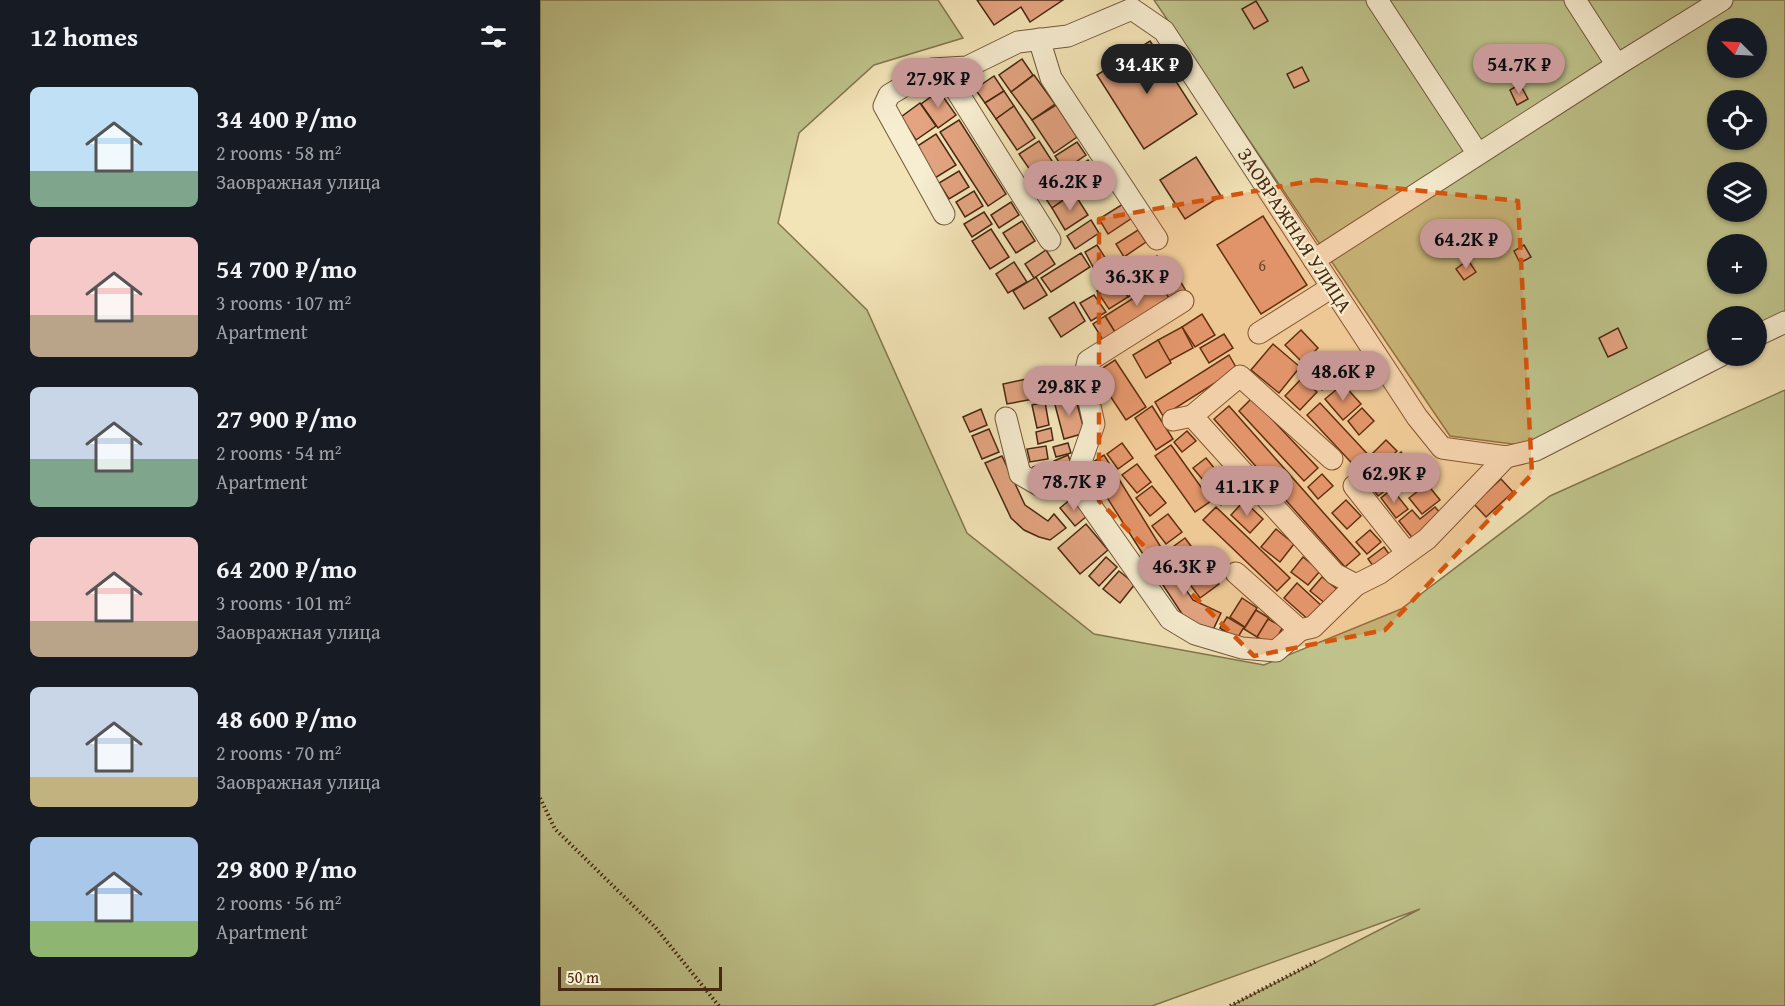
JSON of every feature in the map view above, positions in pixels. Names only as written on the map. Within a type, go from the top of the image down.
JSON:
[{"type":"street","points":[[1377,0],[1478,154]]},
{"type":"street","points":[[1575,0],[1617,65]]},
{"type":"street","points":[[1314,260],[1722,0]]},
{"type":"street","name":"ЗАОВРАЖНАЯ УЛИЦА","points":[[1039,39],[1068,36],[1132,9],[1164,31],[1417,417],[1442,448],[1506,457],[1536,450],[1707,363]]},
{"type":"street","points":[[944,214],[884,106],[889,95],[932,69],[967,67],[1018,42],[1039,39],[1051,78],[1157,239]]},
{"type":"street","points":[[943,69],[1050,240]]},
{"type":"street","points":[[1260,333],[1332,287]]},
{"type":"street","points":[[1074,482],[1094,424],[1084,379],[1088,361],[1183,301]]},
{"type":"street","points":[[1767,331],[1785,322]]},
{"type":"street","points":[[1332,459],[1240,376],[1182,418],[1335,574],[1356,585]]},
{"type":"street","points":[[1005,418],[1020,474],[1039,485],[1074,482]]},
{"type":"street","points":[[1074,482],[1170,619],[1196,634],[1242,648],[1276,651],[1300,630],[1313,627],[1356,585],[1380,573],[1427,538],[1506,457]]},
{"type":"street","points":[[1354,486],[1407,553]]},
{"type":"street","points":[[1236,573],[1300,630]]},
{"type":"path","points":[[540,798],[555,829],[655,927],[719,1006]]},
{"type":"path","points":[[1230,1006],[1317,961]]},
{"type":"highlighted area","points":[[1316,180],[1518,201],[1532,474],[1385,630],[1254,656],[1099,501],[1099,219]]},
{"type":"green space","points":[[540,0],[938,0],[963,38],[874,65],[799,133],[778,223],[867,310],[967,533],[1094,634],[1264,665],[1401,609],[1550,496],[1785,390],[1785,1006],[1231,1006],[1420,909],[1152,1006],[540,1006]]},
{"type":"green space","points":[[1154,0],[1785,0],[1785,312],[1767,322],[1767,306],[1707,306],[1707,354],[1535,447],[1450,436]]},
{"type":"building","points":[[977,0],[1063,0],[1030,22],[1021,7],[994,25]]},
{"type":"building","points":[[1256,1],[1268,21],[1254,29],[1242,9]]},
{"type":"building","points":[[1150,41],[1197,114],[1144,149],[1097,75]]},
{"type":"building","points":[[1022,59],[1033,75],[1011,92],[999,75]]},
{"type":"building","points":[[1302,67],[1309,81],[1294,88],[1287,74]]},
{"type":"building","points":[[1034,75],[1055,104],[1032,120],[1011,92]]},
{"type":"building","points":[[994,76],[1004,91],[985,103],[975,89]]},
{"type":"building","points":[[1520,84],[1528,99],[1517,105],[1510,90]]},
{"type":"building","points":[[939,91],[956,115],[938,128],[921,104]]},
{"type":"building","points":[[1004,91],[1014,106],[996,119],[985,103]]},
{"type":"building","points":[[920,103],[936,126],[916,140],[901,117]]},
{"type":"building","points":[[1056,105],[1077,137],[1054,153],[1032,120]]},
{"type":"building","points":[[1014,106],[1035,138],[1017,150],[996,119]]},
{"type":"building","points":[[959,120],[1006,194],[988,206],[940,132]]},
{"type":"building","points":[[936,134],[956,165],[935,178],[916,147]]},
{"type":"building","points":[[1039,141],[1054,164],[1035,177],[1019,154]]},
{"type":"building","points":[[1077,142],[1086,155],[1064,170],[1055,156]]},
{"type":"building","points":[[1196,157],[1221,196],[1185,219],[1160,180]]},
{"type":"building","points":[[1088,160],[1105,185],[1084,199],[1068,174]]},
{"type":"building","points":[[1058,169],[1074,192],[1052,208],[1036,184]]},
{"type":"building","points":[[959,171],[969,187],[949,199],[939,183]]},
{"type":"building","points":[[974,191],[983,206],[965,217],[956,202]]},
{"type":"building","points":[[1074,193],[1088,215],[1065,230],[1052,208]]},
{"type":"building","points":[[1011,202],[1019,215],[999,228],[991,215]]},
{"type":"building","points":[[1123,204],[1132,218],[1108,234],[1099,219]]},
{"type":"building","points":[[984,212],[992,224],[972,237],[964,224]]},
{"type":"building","points":[[1263,216],[1307,285],[1261,314],[1217,245]]},
{"type":"building","points":[[1091,220],[1099,233],[1075,249],[1067,236]]},
{"type":"building","points":[[1022,221],[1035,241],[1016,253],[1003,233]]},
{"type":"building","points":[[991,229],[1009,257],[990,269],[972,241]]},
{"type":"building","points":[[1138,230],[1146,242],[1124,257],[1116,244]]},
{"type":"building","points":[[1097,245],[1106,259],[1093,267],[1085,252]]},
{"type":"building","points":[[1524,245],[1531,257],[1520,263],[1514,251]]},
{"type":"building","points":[[1046,250],[1055,264],[1034,278],[1025,264]]},
{"type":"building","points":[[1081,253],[1090,267],[1051,292],[1041,278]]},
{"type":"building","points":[[1157,256],[1166,270],[1145,284],[1136,269]]},
{"type":"building","points":[[1468,260],[1476,272],[1464,280],[1456,269]]},
{"type":"building","points":[[1014,262],[1027,282],[1008,293],[996,274]]},
{"type":"building","points":[[1130,269],[1142,288],[1128,297],[1116,277]]},
{"type":"building","points":[[1175,272],[1186,291],[1170,301],[1159,282]]},
{"type":"building","points":[[1036,277],[1047,295],[1024,309],[1013,291]]},
{"type":"building","points":[[1117,278],[1128,297],[1109,309],[1097,291]]},
{"type":"building","points":[[1159,282],[1169,298],[1115,332],[1105,316]]},
{"type":"building","points":[[1094,295],[1106,312],[1091,321],[1080,303]]},
{"type":"building","points":[[1074,302],[1085,321],[1061,337],[1049,318]]},
{"type":"building","points":[[1202,314],[1215,335],[1195,347],[1182,327]]},
{"type":"building","points":[[1105,316],[1115,332],[1103,340],[1093,324]]},
{"type":"building","points":[[1182,327],[1193,348],[1169,361],[1158,340]]},
{"type":"building","points":[[1618,328],[1627,348],[1608,357],[1599,338]]},
{"type":"building","points":[[1301,330],[1318,348],[1303,363],[1285,345]]},
{"type":"building","points":[[1224,334],[1233,348],[1209,363],[1200,348]]},
{"type":"building","points":[[1158,340],[1171,363],[1146,378],[1133,355]]},
{"type":"building","points":[[1273,344],[1300,367],[1279,393],[1251,370]]},
{"type":"building","points":[[1320,353],[1339,377],[1322,390],[1303,366]]},
{"type":"building","points":[[1229,355],[1237,369],[1163,416],[1155,402]]},
{"type":"building","points":[[1115,360],[1146,407],[1126,420],[1095,373]]},
{"type":"building","points":[[1067,368],[1072,390],[1053,395],[1047,373]]},
{"type":"building","points":[[1040,376],[1044,397],[1007,404],[1003,384]]},
{"type":"building","points":[[1302,378],[1317,392],[1300,410],[1285,396]]},
{"type":"building","points":[[1343,384],[1361,404],[1343,420],[1325,399]]},
{"type":"building","points":[[1075,396],[1085,433],[1064,439],[1054,401]]},
{"type":"building","points":[[1252,398],[1318,468],[1304,481],[1239,411]]},
{"type":"building","points":[[1045,402],[1049,425],[1037,428],[1032,405]]},
{"type":"building","points":[[1320,403],[1374,461],[1361,473],[1307,415]]},
{"type":"building","points":[[1152,406],[1173,439],[1156,450],[1135,418]]},
{"type":"building","points":[[1229,406],[1360,554],[1345,567],[1214,419]]},
{"type":"building","points":[[1362,408],[1374,421],[1359,435],[1348,421]]},
{"type":"building","points":[[981,409],[987,425],[970,432],[963,417]]},
{"type":"building","points":[[1051,428],[1053,440],[1038,444],[1036,432]]},
{"type":"building","points":[[989,429],[999,452],[982,459],[972,436]]},
{"type":"building","points":[[1187,431],[1196,441],[1182,452],[1174,442]]},
{"type":"building","points":[[1386,440],[1397,451],[1382,465],[1372,454]]},
{"type":"building","points":[[1068,443],[1071,453],[1056,457],[1053,447]]},
{"type":"building","points":[[1122,443],[1133,458],[1118,469],[1107,454]]},
{"type":"building","points":[[1171,445],[1211,501],[1195,512],[1155,456]]},
{"type":"building","points":[[1046,446],[1048,459],[1030,462],[1027,449]]},
{"type":"building","points":[[1401,452],[1412,466],[1397,479],[1386,465]]},
{"type":"building","points":[[1068,455],[1073,468],[1059,474],[1054,461]]},
{"type":"building","points":[[1104,455],[1162,549],[1146,559],[1087,466]]},
{"type":"building","points":[[1002,456],[1025,505],[1048,521],[1054,514],[1066,528],[1050,540],[1024,530],[1011,518],[985,463]]},
{"type":"building","points":[[1206,458],[1220,475],[1208,486],[1193,468]]},
{"type":"building","points":[[1045,463],[1049,476],[1037,480],[1033,467]]},
{"type":"building","points":[[1137,464],[1151,482],[1137,493],[1122,475]]},
{"type":"building","points":[[1378,467],[1392,485],[1378,496],[1365,478]]},
{"type":"building","points":[[1322,474],[1333,486],[1318,499],[1308,487]]},
{"type":"building","points":[[1501,479],[1513,492],[1486,517],[1474,504]]},
{"type":"building","points":[[1223,481],[1234,491],[1221,505],[1210,496]]},
{"type":"building","points":[[1427,484],[1440,500],[1422,514],[1409,498]]},
{"type":"building","points":[[1152,486],[1166,503],[1150,516],[1136,498]]},
{"type":"building","points":[[1392,489],[1408,509],[1396,518],[1381,498]]},
{"type":"building","points":[[1072,498],[1087,516],[1075,526],[1060,508]]},
{"type":"building","points":[[1346,500],[1361,516],[1347,529],[1332,513]]},
{"type":"building","points":[[1244,501],[1263,519],[1250,533],[1231,515]]},
{"type":"building","points":[[1216,507],[1290,578],[1277,591],[1203,520]]},
{"type":"building","points":[[1435,507],[1443,516],[1414,540],[1399,521],[1412,510],[1420,519]]},
{"type":"building","points":[[1168,514],[1182,532],[1166,544],[1152,526]]},
{"type":"building","points":[[1086,524],[1108,550],[1080,574],[1058,548]]},
{"type":"building","points":[[1276,529],[1294,544],[1280,562],[1261,547]]},
{"type":"building","points":[[1370,530],[1381,542],[1367,554],[1356,542]]},
{"type":"building","points":[[1185,538],[1219,584],[1200,598],[1166,552]]},
{"type":"building","points":[[1384,547],[1392,558],[1376,570],[1368,559]]},
{"type":"building","points":[[1161,554],[1193,600],[1221,613],[1212,632],[1186,620],[1149,564]]},
{"type":"building","points":[[1106,557],[1117,567],[1099,586],[1089,576]]},
{"type":"building","points":[[1303,557],[1320,571],[1308,585],[1291,572]]},
{"type":"building","points":[[1119,571],[1135,584],[1120,603],[1103,589]]},
{"type":"building","points":[[1322,577],[1338,590],[1326,604],[1310,591]]},
{"type":"building","points":[[1297,583],[1324,608],[1311,622],[1284,598]]},
{"type":"building","points":[[1242,598],[1257,608],[1245,627],[1230,617]]},
{"type":"building","points":[[1256,610],[1269,618],[1257,637],[1244,629]]},
{"type":"building","points":[[1227,617],[1244,627],[1237,639],[1220,628]]},
{"type":"building","points":[[1268,619],[1283,627],[1272,646],[1257,637]]}]
